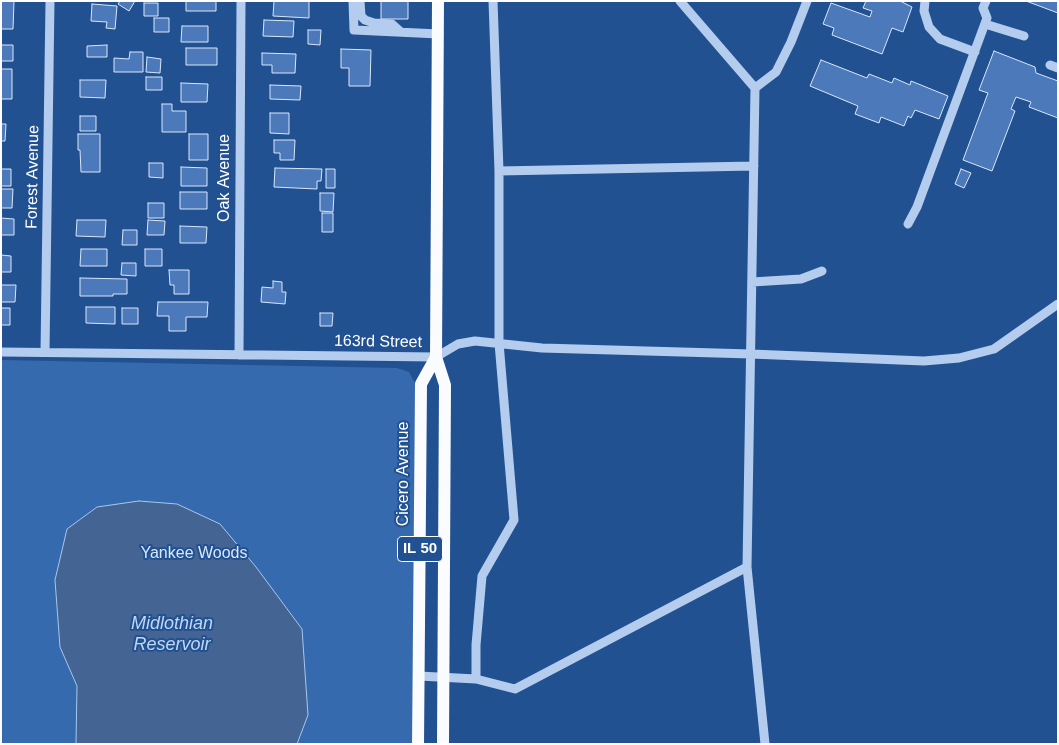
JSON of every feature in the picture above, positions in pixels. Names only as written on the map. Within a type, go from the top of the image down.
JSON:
[{"type":"main road","name":"Cicero Avenue","points":[[438,1],[436,358],[445,385],[443,744]]},
{"type":"main road","name":"Cicero Avenue","points":[[418,744],[421,384],[436,358]]},
{"type":"street","name":"Forest Avenue","points":[[45,352],[50,1]]},
{"type":"street","name":"Oak Avenue","points":[[239,355],[241,1]]},
{"type":"street","points":[[353,1],[354,30],[438,34]]},
{"type":"street","points":[[360,1],[361,16],[365,20],[374,23],[392,24],[401,32]]},
{"type":"street","points":[[476,679],[476,645],[482,576],[514,520],[499,343],[499,170],[493,1]]},
{"type":"street","points":[[680,1],[755,88],[747,567],[765,744]]},
{"type":"street","points":[[755,88],[776,72],[791,42],[806,1]]},
{"type":"street","points":[[925,1],[924,11],[929,27],[940,39],[974,52]]},
{"type":"street","points":[[908,224],[917,207],[985,24],[987,18],[983,8],[986,1]]},
{"type":"street","points":[[985,24],[1024,36]]},
{"type":"street","points":[[499,170],[754,166]]},
{"type":"street","points":[[752,282],[801,279],[822,271]]},
{"type":"street","name":"163rd Street","points":[[1,352],[436,358],[458,344],[475,340],[542,348],[751,354],[924,362],[959,358],[994,348],[1058,304]]},
{"type":"street","points":[[419,676],[476,679],[515,689],[747,567]]},
{"type":"green space","name":"Yankee Woods","points":[[1,360],[397,368],[409,372],[415,383],[412,744],[1,744]]},
{"type":"water","name":"Midlothian Reservoir","points":[[139,501],[177,504],[220,524],[256,567],[302,629],[308,715],[297,744],[76,744],[77,686],[60,647],[55,580],[67,529],[97,507]]},
{"type":"building","points":[[1,1],[14,1],[13,29],[1,29]]},
{"type":"building","points":[[120,1],[135,1],[129,11],[118,4]]},
{"type":"building","points":[[186,1],[216,1],[216,11],[186,11]]},
{"type":"building","points":[[274,1],[309,1],[309,18],[273,16]]},
{"type":"building","points":[[381,1],[408,1],[408,19],[381,19]]},
{"type":"building","points":[[866,1],[900,1],[912,7],[903,32],[892,28],[882,54],[832,35],[834,28],[823,24],[831,3],[870,17],[872,11],[863,8]]},
{"type":"building","points":[[1026,1],[1058,1],[1058,13]]},
{"type":"building","points":[[144,3],[158,3],[158,16],[144,16]]},
{"type":"building","points":[[92,4],[117,6],[115,29],[106,28],[107,22],[91,21]]},
{"type":"building","points":[[154,18],[169,18],[169,32],[154,32]]},
{"type":"building","points":[[264,20],[294,21],[293,37],[263,36]]},
{"type":"building","points":[[182,26],[208,26],[208,42],[181,42]]},
{"type":"building","points":[[308,30],[321,30],[320,45],[308,44]]},
{"type":"building","points":[[1,45],[13,45],[13,61],[1,61]]},
{"type":"building","points":[[107,45],[107,57],[87,57],[87,46]]},
{"type":"building","points":[[186,48],[217,48],[217,65],[186,65]]},
{"type":"building","points":[[341,49],[371,50],[370,86],[349,86],[349,68],[341,68]]},
{"type":"building","points":[[994,51],[1035,67],[1036,73],[1058,81],[1058,118],[1029,107],[1031,102],[1016,97],[1011,109],[1015,111],[992,171],[963,160],[988,93],[979,90]]},
{"type":"building","points":[[130,52],[143,52],[143,72],[114,72],[114,58],[129,59]]},
{"type":"building","points":[[262,53],[296,54],[295,73],[272,73],[272,65],[262,65]]},
{"type":"building","points":[[147,57],[161,59],[160,73],[146,72]]},
{"type":"building","points":[[821,60],[867,78],[869,74],[892,83],[894,78],[910,85],[911,81],[948,96],[939,119],[915,110],[911,118],[908,116],[904,126],[881,117],[879,123],[855,114],[858,106],[810,86]]},
{"type":"building","points":[[1,69],[12,69],[12,99],[1,99]]},
{"type":"building","points":[[146,77],[162,77],[162,90],[146,90]]},
{"type":"building","points":[[80,80],[106,80],[105,98],[80,97]]},
{"type":"building","points":[[181,83],[208,84],[207,102],[181,102]]},
{"type":"building","points":[[270,85],[301,86],[300,100],[270,99]]},
{"type":"building","points":[[162,104],[172,104],[172,111],[186,111],[186,132],[162,132]]},
{"type":"building","points":[[270,113],[289,113],[289,134],[270,133]]},
{"type":"building","points":[[80,116],[96,116],[96,131],[80,131]]},
{"type":"building","points":[[1,124],[6,124],[5,141],[1,141]]},
{"type":"building","points":[[78,134],[100,134],[100,172],[81,172]]},
{"type":"building","points":[[189,134],[208,134],[208,160],[189,160]]},
{"type":"building","points":[[274,140],[295,140],[294,160],[280,160],[280,153],[274,153]]},
{"type":"building","points":[[149,163],[163,163],[163,178],[149,177]]},
{"type":"building","points":[[181,167],[207,168],[207,186],[181,186]]},
{"type":"building","points":[[275,168],[322,169],[321,181],[317,181],[317,189],[274,187]]},
{"type":"building","points":[[1,169],[11,169],[11,186],[1,186]]},
{"type":"building","points":[[326,169],[335,169],[335,188],[326,188]]},
{"type":"building","points":[[961,169],[971,173],[964,188],[955,184]]},
{"type":"building","points":[[1,189],[13,189],[12,208],[1,208]]},
{"type":"building","points":[[180,192],[207,192],[207,209],[180,209]]},
{"type":"building","points":[[320,193],[334,193],[333,212],[320,211]]},
{"type":"building","points":[[148,203],[164,203],[164,218],[148,218]]},
{"type":"building","points":[[322,213],[333,213],[333,232],[322,232]]},
{"type":"building","points":[[1,218],[14,219],[14,235],[1,235]]},
{"type":"building","points":[[77,220],[106,220],[105,237],[76,236]]},
{"type":"building","points":[[148,220],[165,221],[164,235],[147,235]]},
{"type":"building","points":[[180,226],[207,227],[206,243],[180,243]]},
{"type":"building","points":[[123,230],[137,230],[137,245],[122,245]]},
{"type":"building","points":[[81,249],[107,249],[107,266],[80,266]]},
{"type":"building","points":[[145,249],[162,249],[162,266],[145,266]]},
{"type":"building","points":[[1,255],[11,256],[11,272],[1,272]]},
{"type":"building","points":[[122,263],[136,263],[136,276],[121,275]]},
{"type":"building","points":[[169,270],[189,270],[189,294],[174,294],[174,285],[170,285]]},
{"type":"building","points":[[80,278],[127,279],[127,294],[80,296]]},
{"type":"building","points":[[273,281],[282,282],[282,292],[286,292],[285,304],[261,302],[262,287],[273,288]]},
{"type":"building","points":[[1,285],[16,285],[15,302],[1,302]]},
{"type":"building","points":[[158,302],[208,302],[207,317],[186,317],[186,331],[169,331],[169,316],[157,316]]},
{"type":"building","points":[[86,307],[115,307],[115,324],[86,323]]},
{"type":"building","points":[[1,308],[10,308],[10,325],[1,325]]},
{"type":"building","points":[[122,308],[138,308],[138,324],[122,324]]},
{"type":"building","points":[[320,313],[333,313],[332,326],[320,326]]}]
